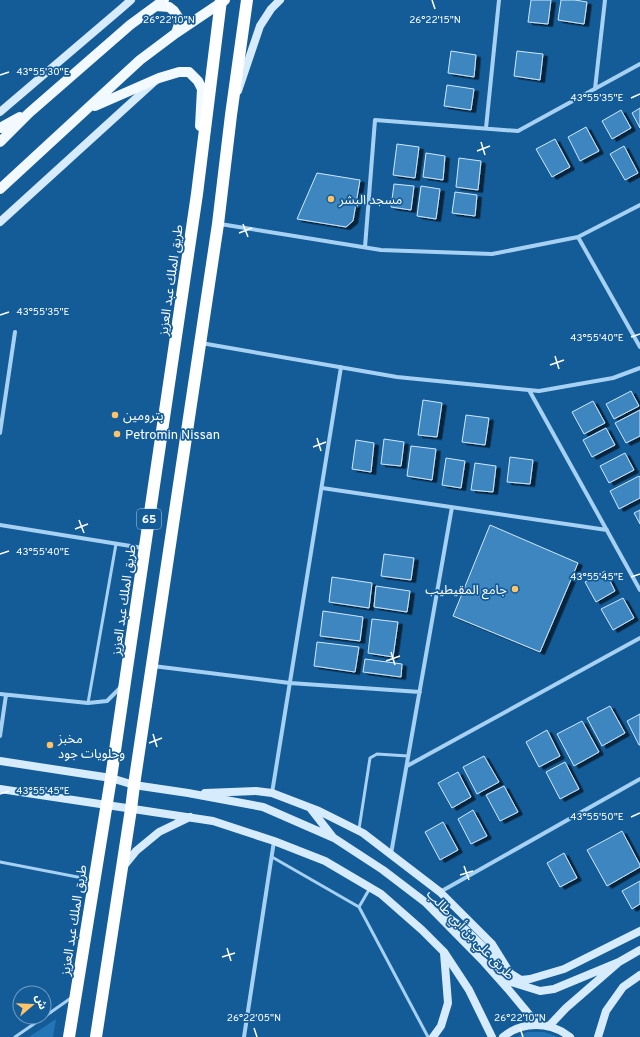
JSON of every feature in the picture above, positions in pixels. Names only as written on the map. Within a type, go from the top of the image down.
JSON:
[{"type":"highway","name":"65","points":[[96,1037],[218,224],[247,0]]},
{"type":"highway","name":"طريق الملك عبد العزيز","points":[[69,1037],[126,682],[197,194],[222,1]]},
{"type":"main road","points":[[0,112],[131,0]]},
{"type":"main road","points":[[231,115],[260,26],[280,0]]},
{"type":"main road","points":[[0,189],[140,60],[176,32],[222,1]]},
{"type":"main road","points":[[0,142],[29,113],[130,25],[160,3],[169,7],[178,17],[179,24],[176,32]]},
{"type":"main road","points":[[88,109],[159,78],[179,72],[189,72],[198,81],[202,89],[197,194]]},
{"type":"main road","points":[[0,222],[159,78]]},
{"type":"main road","points":[[0,128],[29,113]]},
{"type":"main road","name":"طريق علي بن أبي طالب","points":[[0,761],[111,778],[134,785],[263,807],[334,838],[383,870],[425,902],[484,962],[537,1024]]},
{"type":"main road","points":[[0,789],[213,821],[274,841],[325,861],[381,894],[405,914],[444,952],[469,990],[492,1037]]},
{"type":"main road","points":[[188,793],[256,791],[272,793],[310,808],[364,833],[440,892],[492,944],[510,973]]},
{"type":"main road","points":[[310,808],[334,838]]},
{"type":"main road","points":[[122,867],[136,851],[159,832],[190,817]]},
{"type":"main road","points":[[425,902],[466,930],[510,973],[521,980],[530,979],[564,969],[640,931]]},
{"type":"main road","points":[[484,962],[511,982],[540,991],[554,989],[618,962],[640,950]]},
{"type":"main road","points":[[434,1037],[441,1026],[448,1003],[444,952]]},
{"type":"main road","points":[[549,1026],[566,1008],[618,962]]},
{"type":"main road","points":[[598,1037],[606,1011],[623,987],[640,975]]},
{"type":"main road","points":[[503,1037],[514,1029],[537,1024],[549,1026],[564,1032],[570,1037]]},
{"type":"street","points":[[486,128],[499,0]]},
{"type":"street","points":[[595,89],[605,0]]},
{"type":"street","points":[[365,247],[374,120],[518,131],[640,64]]},
{"type":"street","points":[[218,224],[380,250],[492,254],[578,237],[640,205]]},
{"type":"street","points":[[578,237],[640,347]]},
{"type":"street","points":[[0,433],[15,332]]},
{"type":"street","points":[[200,343],[396,377],[539,391],[613,378],[640,368]]},
{"type":"street","points":[[272,793],[341,367]]},
{"type":"street","points":[[529,390],[606,530],[639,584],[640,590]]},
{"type":"street","points":[[322,488],[606,530]]},
{"type":"street","points":[[391,854],[452,507]]},
{"type":"street","points":[[0,525],[145,549]]},
{"type":"street","points":[[407,766],[640,638]]},
{"type":"street","points":[[152,666],[290,683],[420,692]]},
{"type":"street","points":[[0,694],[88,703],[107,701],[126,682]]},
{"type":"street","points":[[0,736],[6,695]]},
{"type":"street","points":[[440,892],[640,779]]},
{"type":"street","points":[[244,1037],[274,841]]},
{"type":"lane","points":[[88,703],[116,544]]},
{"type":"lane","points":[[359,831],[370,758],[377,754],[408,756]]},
{"type":"lane","points":[[272,857],[359,907],[428,1037]]},
{"type":"lane","points":[[0,862],[94,880]]},
{"type":"lane","points":[[359,907],[370,888]]},
{"type":"lane","points":[[52,1012],[76,995]]},
{"type":"lane","points":[[15,1037],[32,1025]]},
{"type":"shaded area","points":[[56,1019],[53,1037],[29,1037],[47,1025],[52,1025],[52,1022]]},
{"type":"shaded area","points":[[527,1032],[544,1032],[558,1037],[517,1037]]},
{"type":"building","points":[[531,0],[551,0],[548,24],[528,22]]},
{"type":"building","points":[[561,0],[587,2],[584,24],[558,20]]},
{"type":"building","points":[[451,51],[476,55],[474,77],[448,73]]},
{"type":"building","points":[[517,51],[543,54],[540,80],[514,76]]},
{"type":"building","points":[[447,85],[474,89],[471,110],[444,106]]},
{"type":"building","points":[[640,108],[640,128],[632,113]]},
{"type":"building","points":[[621,110],[631,128],[612,139],[602,121]]},
{"type":"building","points":[[586,127],[599,151],[580,161],[568,137]]},
{"type":"building","points":[[555,139],[570,167],[552,177],[536,149]]},
{"type":"building","points":[[397,144],[419,147],[415,178],[393,175]]},
{"type":"building","points":[[624,146],[638,173],[625,180],[610,154]]},
{"type":"building","points":[[426,153],[445,156],[443,180],[423,177]]},
{"type":"building","points":[[459,158],[481,161],[478,190],[456,187]]},
{"type":"building","name":"مسجد البشر","points":[[317,173],[360,180],[353,221],[346,227],[297,219]]},
{"type":"building","points":[[394,184],[414,186],[411,210],[391,207]]},
{"type":"building","points":[[421,186],[440,189],[436,219],[417,216]]},
{"type":"building","points":[[455,192],[477,195],[475,216],[452,213]]},
{"type":"building","points":[[631,391],[639,406],[614,419],[606,404]]},
{"type":"building","points":[[423,400],[442,403],[437,437],[418,435]]},
{"type":"building","points":[[593,401],[605,423],[584,434],[572,412]]},
{"type":"building","points":[[640,410],[640,436],[626,443],[615,423]]},
{"type":"building","points":[[466,415],[489,418],[485,445],[462,442]]},
{"type":"building","points":[[606,428],[615,445],[592,457],[583,440]]},
{"type":"building","points":[[384,439],[404,442],[401,466],[381,464]]},
{"type":"building","points":[[356,440],[374,443],[371,472],[352,469]]},
{"type":"building","points":[[411,446],[436,449],[432,480],[407,476]]},
{"type":"building","points":[[625,453],[634,470],[609,483],[600,466]]},
{"type":"building","points":[[510,457],[533,460],[530,484],[507,482]]},
{"type":"building","points":[[446,458],[465,461],[461,488],[442,485]]},
{"type":"building","points":[[475,463],[496,466],[493,492],[471,490]]},
{"type":"building","points":[[639,476],[640,498],[619,509],[610,491]]},
{"type":"building","points":[[640,510],[640,524],[634,513]]},
{"type":"building","name":"جامع المقيطيب","points":[[490,525],[578,563],[540,652],[453,616]]},
{"type":"building","points":[[384,554],[414,558],[411,580],[381,576]]},
{"type":"building","points":[[605,571],[615,591],[596,602],[585,582]]},
{"type":"building","points":[[332,577],[372,583],[369,608],[329,602]]},
{"type":"building","points":[[376,586],[410,591],[407,612],[374,607]]},
{"type":"building","points":[[623,598],[634,618],[613,630],[601,609]]},
{"type":"building","points":[[323,611],[363,617],[360,641],[320,636]]},
{"type":"building","points":[[372,619],[398,622],[393,657],[368,653]]},
{"type":"building","points":[[317,642],[359,647],[355,672],[314,666]]},
{"type":"building","points":[[365,659],[402,664],[401,677],[363,672]]},
{"type":"building","points":[[610,706],[625,733],[602,746],[587,718]]},
{"type":"building","points":[[640,714],[640,745],[639,745],[627,721]]},
{"type":"building","points":[[582,721],[599,752],[574,766],[557,734]]},
{"type":"building","points":[[547,730],[560,756],[539,767],[526,742]]},
{"type":"building","points":[[484,756],[499,782],[477,794],[463,767]]},
{"type":"building","points":[[565,762],[579,789],[560,799],[546,772]]},
{"type":"building","points":[[458,772],[471,797],[452,808],[438,783]]},
{"type":"building","points":[[504,786],[518,812],[500,821],[486,795]]},
{"type":"building","points":[[473,810],[487,836],[471,844],[458,819]]},
{"type":"building","points":[[443,822],[458,850],[440,860],[425,832]]},
{"type":"building","points":[[622,831],[640,867],[607,886],[587,850]]},
{"type":"building","points":[[564,853],[577,878],[560,887],[547,863]]},
{"type":"building","points":[[640,881],[640,904],[632,909],[622,891]]},
{"type":"place","name":"مسجد البشر","points":[[331,199]]},
{"type":"place","name":"بترومين","points":[[115,415]]},
{"type":"place","name":"Petromin Nissan","points":[[117,434]]},
{"type":"place","name":"جامع المقيطيب","points":[[515,589]]},
{"type":"place","name":"مخبز وحلويات جود","points":[[50,745]]}]
